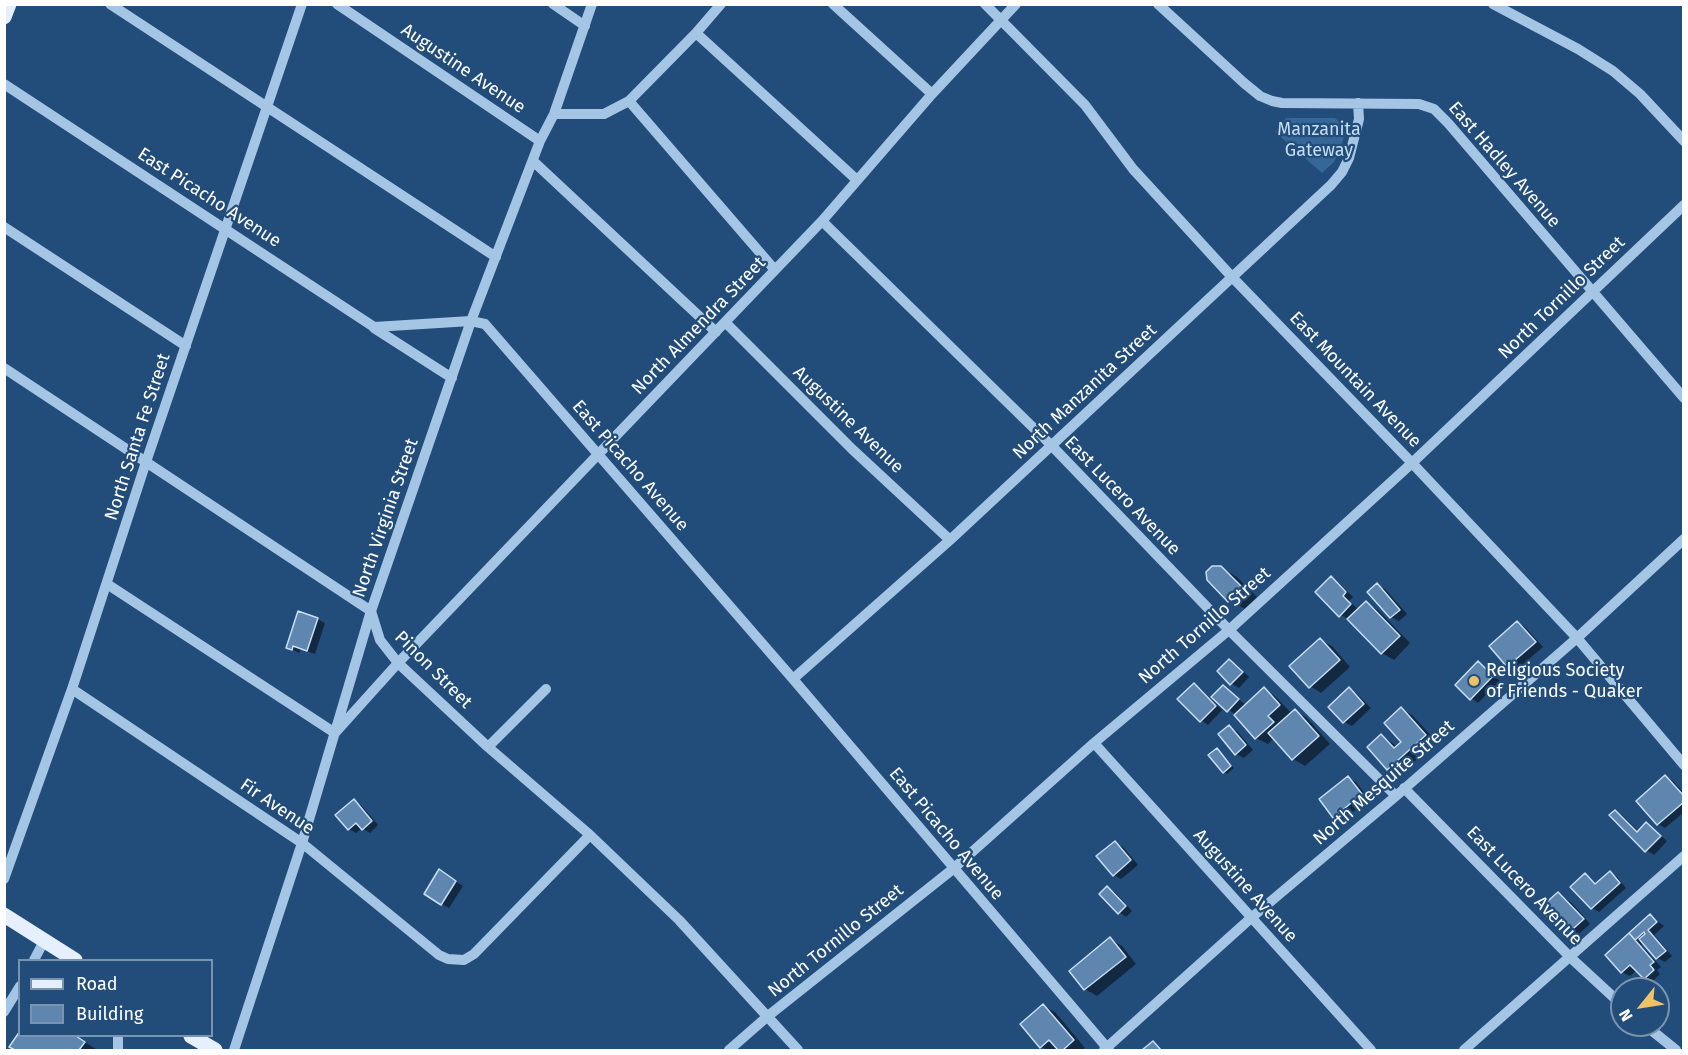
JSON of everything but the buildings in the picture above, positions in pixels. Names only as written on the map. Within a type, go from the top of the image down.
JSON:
[{"type":"main road","points":[[4,17],[9,4]]},
{"type":"main road","points":[[4,915],[73,959]]},
{"type":"main road","points":[[194,1037],[215,1050]]},
{"type":"street","points":[[110,4],[496,257]]},
{"type":"street","name":"North Santa Fe Street","points":[[4,879],[72,689],[146,462],[302,4]]},
{"type":"street","name":"Augustine Avenue","points":[[337,4],[540,141]]},
{"type":"street","points":[[552,4],[585,26]]},
{"type":"street","name":"North Virginia Street","points":[[234,1050],[302,843],[371,611],[471,321],[540,141],[554,114],[592,4]]},
{"type":"street","points":[[554,114],[604,114],[629,101],[722,4]]},
{"type":"street","points":[[833,4],[932,94]]},
{"type":"street","name":"East Mountain Avenue","points":[[985,4],[1085,105],[1133,169],[1232,277],[1577,638],[1683,765]]},
{"type":"street","name":"North Almendra Street","points":[[335,733],[398,663],[822,221],[932,94],[1016,4]]},
{"type":"street","name":"East Hadley Avenue","points":[[1158,4],[1260,96],[1282,103],[1419,104],[1434,110],[1448,123],[1683,398]]},
{"type":"street","points":[[1493,4],[1578,49],[1613,71],[1640,93],[1683,141]]},
{"type":"street","points":[[696,33],[857,180]]},
{"type":"street","name":"East Picacho Avenue","points":[[4,84],[452,378]]},
{"type":"street","points":[[629,101],[775,270]]},
{"type":"street","name":"North Manzanita Street","points":[[793,679],[950,540],[1330,185],[1342,172],[1349,158],[1359,119],[1358,103]]},
{"type":"street","points":[[533,161],[716,332]]},
{"type":"street","name":"North Tornillo Street","points":[[729,1050],[768,1016],[954,869],[1094,742],[1229,630],[1412,463],[1683,205]]},
{"type":"street","name":"East Lucero Avenue","points":[[822,221],[1052,446],[1229,630],[1396,796]]},
{"type":"street","points":[[4,227],[186,346]]},
{"type":"street","points":[[374,327],[471,321]]},
{"type":"street","name":"East Picacho Avenue","points":[[471,321],[485,324],[793,679],[1107,1050]]},
{"type":"street","name":"Augustine Avenue","points":[[725,322],[852,449],[950,540]]},
{"type":"street","points":[[4,368],[371,611]]},
{"type":"street","name":"North Mesquite Street","points":[[1107,1050],[1251,918],[1396,796],[1577,638],[1683,539]]},
{"type":"street","points":[[107,584],[335,733]]},
{"type":"street","name":"Pinon Street","points":[[371,611],[380,640],[398,663],[488,747],[590,836],[679,920],[798,1050]]},
{"type":"street","name":"Fir Avenue","points":[[72,689],[302,843],[439,955],[456,961],[464,960],[474,954],[590,836]]},
{"type":"street","points":[[488,747],[546,689]]},
{"type":"street","name":"Augustine Avenue","points":[[1094,742],[1371,1050]]},
{"type":"street","name":"East Lucero Avenue","points":[[1404,788],[1571,958],[1610,994]]},
{"type":"street","points":[[1464,1050],[1571,958],[1683,856]]},
{"type":"street","points":[[35,959],[44,941]]},
{"type":"street","points":[[4,1012],[18,989]]},
{"type":"street","points":[[1660,1037],[1676,1050]]},
{"type":"green space","name":"Manzanita Gateway","points":[[1286,118],[1335,118],[1343,125],[1346,130],[1341,147],[1334,162],[1322,173],[1275,132]]},
{"type":"place","name":"Religious Society of Friends - Quaker","points":[[1474,681]]}]
